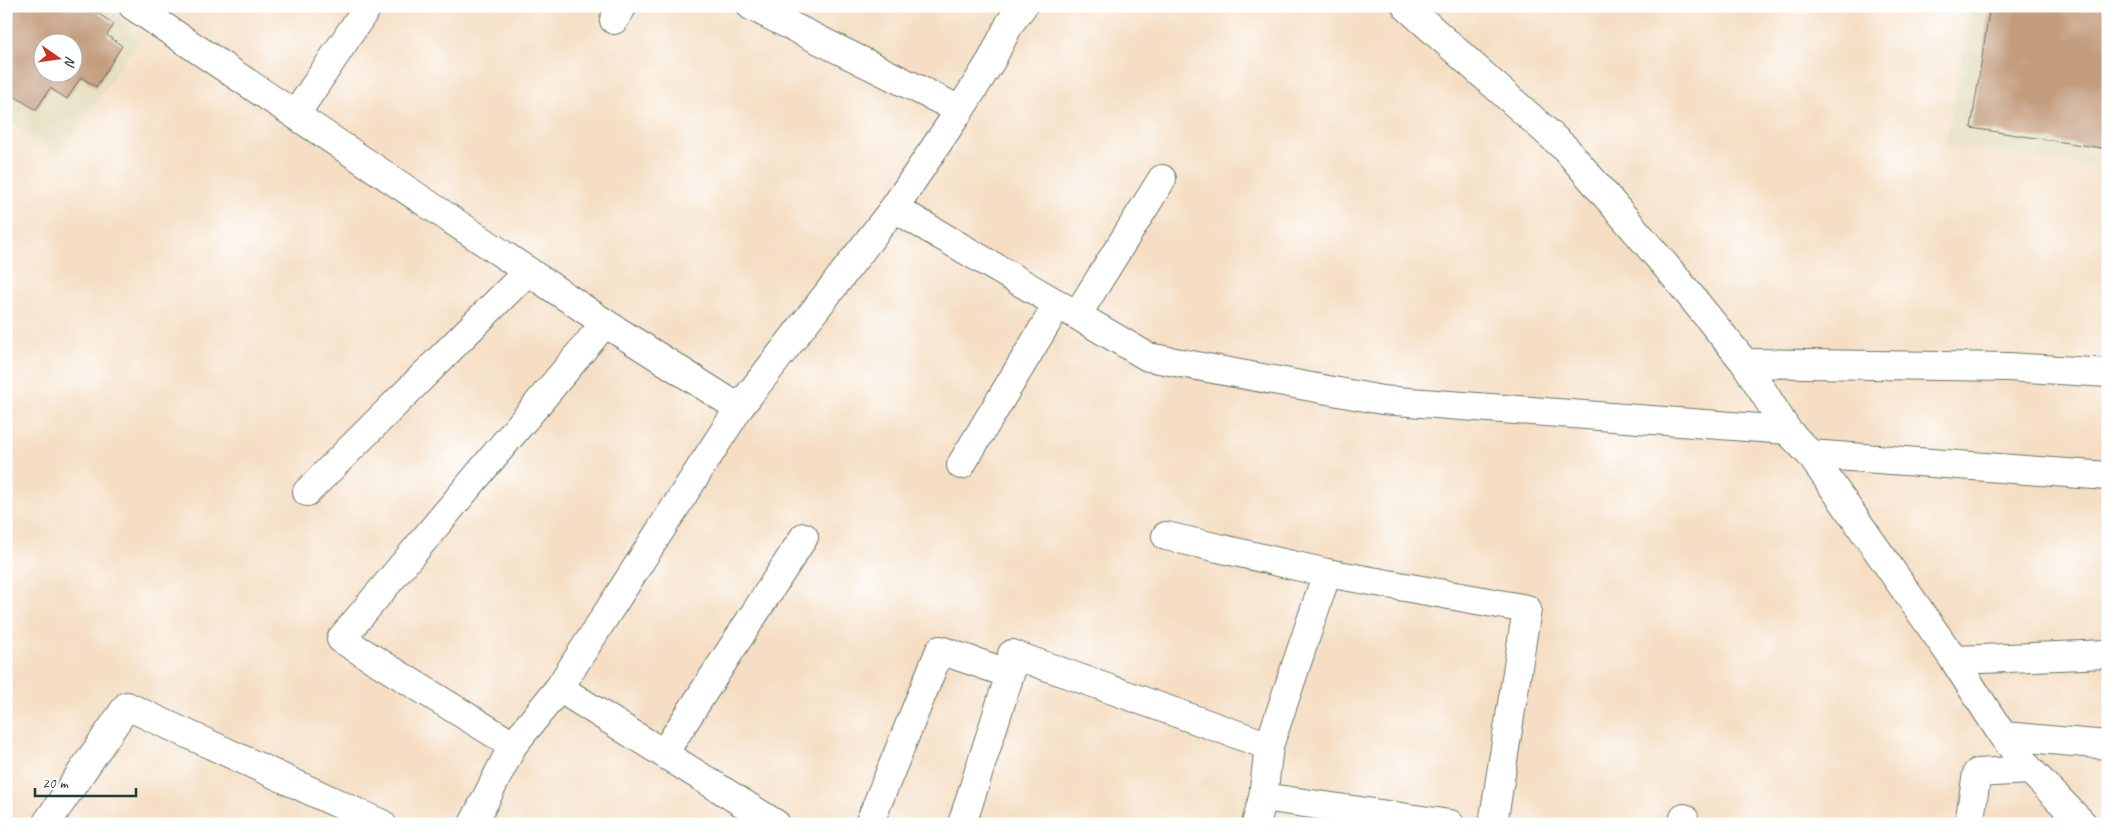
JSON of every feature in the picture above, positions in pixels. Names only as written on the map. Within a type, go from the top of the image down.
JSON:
[{"type":"street","points":[[133,6],[605,323],[739,408]]},
{"type":"street","points":[[296,114],[368,6]]},
{"type":"street","points":[[751,6],[960,110]]},
{"type":"street","points":[[473,824],[513,745],[559,688],[739,408],[894,208],[960,110],[991,61],[1010,23],[1023,6]]},
{"type":"street","points":[[1406,6],[1566,149],[1676,278],[1745,363],[1788,430],[1810,454],[1954,660],[2003,736],[2030,770],[2082,824]]},
{"type":"street","points":[[961,465],[1068,310],[1162,179]]},
{"type":"street","points":[[894,208],[1148,357],[1382,400],[1788,430]]},
{"type":"street","points":[[307,492],[528,271]]},
{"type":"street","points":[[513,745],[341,640],[605,323]]},
{"type":"street","points":[[1745,363],[2008,367],[2108,373]]},
{"type":"street","points":[[1810,454],[2108,476]]},
{"type":"street","points":[[1166,536],[1327,573],[1527,609],[1493,824]]},
{"type":"street","points":[[664,754],[804,537]]},
{"type":"street","points":[[1256,824],[1264,797],[1269,746],[1327,573]]},
{"type":"street","points":[[869,824],[940,650],[1010,674]]},
{"type":"street","points":[[962,824],[1010,674],[1012,654],[1269,746]]},
{"type":"street","points":[[1954,660],[2108,654]]},
{"type":"street","points":[[559,688],[774,823]]},
{"type":"street","points":[[46,824],[127,706],[382,824]]},
{"type":"street","points":[[2003,736],[2108,746]]},
{"type":"street","points":[[1969,824],[1977,773],[2030,770]]},
{"type":"street","points":[[1264,797],[1450,824]]},
{"type":"shaded area","points":[[6,6],[104,6],[143,34],[59,155],[6,120]]},
{"type":"shaded area","points":[[1971,6],[2108,6],[2108,168],[1946,145]]},
{"type":"building","points":[[6,6],[87,6],[114,24],[107,35],[122,46],[96,87],[82,78],[82,32],[32,32],[32,82],[78,82],[67,99],[50,88],[36,110],[6,91]]},
{"type":"building","points":[[1990,6],[2108,6],[2108,149],[1971,128]]}]
